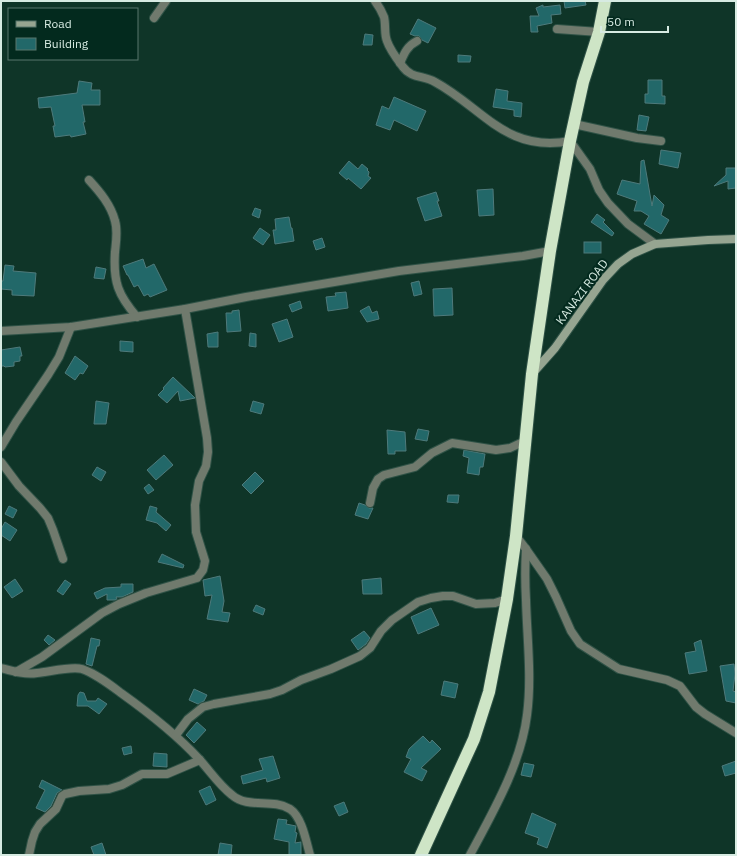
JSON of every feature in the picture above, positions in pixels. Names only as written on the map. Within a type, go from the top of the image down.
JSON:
[{"type":"highway","points":[[421,855],[474,739],[489,692],[507,600],[516,536],[532,374],[550,251],[582,82],[598,32],[605,1]]},
{"type":"main road","name":"KANAZI ROAD","points":[[532,374],[555,348],[602,280],[618,264],[641,249],[655,244],[736,239]]},
{"type":"street","points":[[154,18],[166,1]]},
{"type":"street","points":[[375,1],[384,17],[387,41],[400,64],[411,75],[424,77],[435,82],[491,123],[513,135],[527,140],[554,144],[570,141],[590,169],[599,190],[608,203],[628,224],[655,244]]},
{"type":"street","points":[[557,29],[598,32]]},
{"type":"street","points":[[400,64],[406,50],[412,43],[417,41]]},
{"type":"street","points":[[574,124],[637,138],[661,141]]},
{"type":"street","points":[[89,180],[109,205],[116,222],[114,266],[118,288],[124,302],[137,317]]},
{"type":"street","points":[[1,331],[71,327],[185,310],[246,297],[392,272],[523,256],[550,251]]},
{"type":"street","points":[[16,672],[42,657],[102,613],[118,604],[146,593],[197,578],[203,570],[205,561],[196,532],[195,505],[199,481],[206,466],[208,452],[207,438],[185,310]]},
{"type":"street","points":[[1,447],[59,357],[71,327]]},
{"type":"street","points":[[370,504],[373,488],[378,479],[384,474],[415,467],[432,453],[447,445],[452,443],[496,450],[510,448],[525,441]]},
{"type":"street","points":[[1,462],[19,486],[48,518],[63,560]]},
{"type":"street","points":[[516,536],[547,579],[571,631],[580,644],[619,669],[667,680],[680,686],[696,707],[704,714],[736,733]]},
{"type":"street","points":[[470,855],[503,790],[520,748],[527,716],[530,680],[526,600],[526,548]]},
{"type":"street","points":[[176,735],[188,719],[203,708],[214,704],[270,694],[360,656],[370,648],[381,631],[392,620],[418,602],[443,596],[453,596],[476,604],[495,603],[507,600]]},
{"type":"street","points":[[1,668],[16,672],[35,674],[81,669],[102,679],[176,735],[219,783],[233,796],[249,803],[282,805],[290,809],[301,823],[310,855]]},
{"type":"street","points":[[29,855],[35,832],[40,824],[56,809],[62,796],[65,794],[122,786],[142,774],[167,774],[200,760]]},
{"type":"building","points":[[564,1],[585,1],[586,5],[565,8]]},
{"type":"building","points":[[543,5],[543,7],[560,5],[561,14],[551,15],[552,23],[537,26],[538,32],[531,32],[530,16],[539,16],[536,8]]},
{"type":"building","points":[[418,19],[436,28],[428,43],[422,40],[419,36],[410,34]]},
{"type":"building","points":[[365,34],[373,35],[372,45],[363,45]]},
{"type":"building","points":[[458,55],[471,56],[470,62],[458,62]]},
{"type":"building","points":[[648,80],[662,80],[662,96],[665,96],[665,104],[645,103],[645,94],[648,94]]},
{"type":"building","points":[[79,81],[92,83],[91,90],[100,90],[100,105],[82,105],[85,122],[83,122],[86,134],[71,137],[70,135],[55,137],[53,126],[55,126],[51,107],[39,108],[38,98],[77,93]]},
{"type":"building","points":[[496,89],[508,91],[507,101],[522,103],[521,117],[514,116],[514,110],[493,107]]},
{"type":"building","points":[[394,97],[426,111],[417,131],[394,120],[390,130],[376,125],[382,106],[389,109]]},
{"type":"building","points":[[639,115],[649,117],[646,131],[637,130]]},
{"type":"building","points":[[661,150],[681,153],[678,168],[659,164]]},
{"type":"building","points":[[644,160],[652,206],[654,195],[664,205],[661,215],[669,220],[661,234],[644,224],[649,216],[641,211],[634,211],[637,201],[617,194],[622,180],[640,184],[641,161]]},
{"type":"building","points":[[349,161],[358,169],[362,164],[368,169],[368,176],[371,178],[361,189],[348,178],[347,180],[339,173]]},
{"type":"building","points":[[726,168],[736,168],[736,188],[728,189],[728,181],[714,186],[726,175]]},
{"type":"building","points":[[493,189],[494,215],[479,216],[477,190]]},
{"type":"building","points":[[436,192],[439,201],[437,201],[442,216],[425,221],[417,198]]},
{"type":"building","points":[[255,208],[261,210],[259,218],[252,215]]},
{"type":"building","points":[[597,214],[605,220],[603,222],[614,233],[612,236],[591,222]]},
{"type":"building","points":[[289,217],[294,241],[275,244],[273,230],[276,230],[275,219]]},
{"type":"building","points":[[260,228],[270,235],[263,245],[253,238]]},
{"type":"building","points":[[322,238],[325,247],[316,250],[313,241]]},
{"type":"building","points":[[584,242],[601,242],[601,253],[584,253]]},
{"type":"building","points":[[143,259],[146,268],[154,264],[167,290],[150,297],[148,294],[144,296],[138,285],[134,287],[123,266]]},
{"type":"building","points":[[5,265],[14,266],[13,271],[36,273],[34,296],[12,295],[12,290],[1,289],[1,281],[3,281]]},
{"type":"building","points":[[96,267],[106,269],[104,279],[94,278]]},
{"type":"building","points":[[419,281],[422,294],[414,296],[411,283]]},
{"type":"building","points":[[452,288],[453,315],[434,316],[433,289]]},
{"type":"building","points":[[346,292],[348,308],[328,311],[326,297],[336,296],[335,293]]},
{"type":"building","points":[[300,301],[302,308],[292,312],[289,305]]},
{"type":"building","points":[[369,306],[372,313],[377,311],[379,319],[367,322],[360,311]]},
{"type":"building","points":[[239,310],[241,331],[227,332],[226,313],[232,313],[232,311]]},
{"type":"building","points":[[287,319],[293,337],[279,342],[272,324]]},
{"type":"building","points":[[218,332],[218,347],[208,347],[207,334]]},
{"type":"building","points":[[250,333],[256,334],[256,347],[249,346]]},
{"type":"building","points":[[120,341],[133,342],[133,352],[120,351]]},
{"type":"building","points":[[20,347],[22,356],[20,356],[20,361],[14,362],[14,366],[1,366],[1,350]]},
{"type":"building","points":[[75,356],[88,366],[83,374],[80,373],[75,380],[65,373]]},
{"type":"building","points":[[173,377],[195,398],[180,401],[178,391],[167,403],[158,395]]},
{"type":"building","points":[[96,401],[109,403],[106,424],[94,424]]},
{"type":"building","points":[[253,401],[264,404],[261,414],[250,411]]},
{"type":"building","points":[[418,429],[429,431],[427,441],[415,439]]},
{"type":"building","points":[[387,430],[405,432],[406,451],[395,451],[395,454],[388,454]]},
{"type":"building","points":[[464,450],[485,454],[483,467],[480,467],[479,475],[467,473],[469,458],[463,456]]},
{"type":"building","points":[[164,455],[173,465],[156,480],[147,470]]},
{"type":"building","points":[[97,467],[106,472],[101,481],[92,475]]},
{"type":"building","points":[[255,472],[264,481],[251,494],[242,485]]},
{"type":"building","points":[[149,484],[154,490],[148,494],[144,488]]},
{"type":"building","points":[[448,495],[459,495],[458,503],[447,502]]},
{"type":"building","points":[[359,503],[369,508],[373,508],[368,519],[355,515]]},
{"type":"building","points":[[9,506],[17,510],[13,518],[5,514]]},
{"type":"building","points":[[150,506],[157,508],[156,512],[171,525],[166,531],[157,523],[146,520]]},
{"type":"building","points":[[5,522],[17,530],[10,541],[1,535],[1,529]]},
{"type":"building","points":[[162,554],[184,565],[183,568],[158,562]]},
{"type":"building","points":[[220,576],[224,601],[222,612],[230,613],[228,622],[207,619],[212,595],[205,596],[203,580]]},
{"type":"building","points":[[381,578],[382,594],[363,594],[362,580]]},
{"type":"building","points":[[15,579],[23,591],[12,598],[4,587]]},
{"type":"building","points":[[65,580],[71,584],[63,595],[57,591]]},
{"type":"building","points":[[121,584],[133,584],[133,592],[122,597],[116,597],[117,599],[115,600],[107,600],[107,594],[97,599],[94,593],[105,588],[121,587]]},
{"type":"building","points":[[256,605],[265,609],[263,615],[253,611]]},
{"type":"building","points":[[431,608],[439,625],[418,634],[411,617]]},
{"type":"building","points":[[364,631],[370,638],[366,644],[358,650],[351,640]]},
{"type":"building","points":[[48,635],[55,640],[49,645],[44,640]]},
{"type":"building","points":[[91,638],[100,640],[92,666],[86,664]]},
{"type":"building","points":[[701,640],[707,671],[689,674],[685,653],[696,651],[694,643]]},
{"type":"building","points":[[734,664],[735,674],[733,691],[736,692],[736,703],[726,701],[720,666]]},
{"type":"building","points":[[444,681],[458,684],[455,698],[441,695]]},
{"type":"building","points":[[194,689],[207,695],[204,701],[198,704],[189,700]]},
{"type":"building","points":[[80,692],[84,693],[87,701],[96,701],[98,698],[107,704],[99,714],[88,706],[77,706],[78,695]]},
{"type":"building","points":[[197,722],[206,730],[194,743],[186,735]]},
{"type":"building","points":[[423,736],[430,743],[432,740],[441,749],[421,768],[427,771],[422,781],[404,772],[411,759],[406,757],[409,749]]},
{"type":"building","points":[[131,746],[132,753],[124,755],[122,748]]},
{"type":"building","points":[[154,753],[167,754],[167,767],[153,766]]},
{"type":"building","points":[[273,756],[280,778],[267,782],[266,778],[243,784],[241,776],[263,770],[259,759]]},
{"type":"building","points":[[736,761],[736,773],[725,776],[722,766]]},
{"type":"building","points":[[524,763],[534,765],[531,777],[521,775]]},
{"type":"building","points":[[42,780],[62,790],[57,793],[51,806],[45,812],[36,808],[45,790],[39,787]]},
{"type":"building","points":[[210,786],[216,800],[206,805],[199,791]]},
{"type":"building","points":[[344,802],[348,812],[339,816],[334,806]]},
{"type":"building","points":[[532,813],[556,824],[547,848],[537,844],[539,838],[525,833]]},
{"type":"building","points":[[278,819],[287,820],[286,824],[296,826],[295,832],[297,833],[295,843],[301,842],[301,855],[289,855],[289,842],[274,839]]},
{"type":"building","points":[[102,843],[106,855],[94,855],[91,847]]},
{"type":"building","points":[[220,843],[232,845],[231,855],[218,855]]}]
